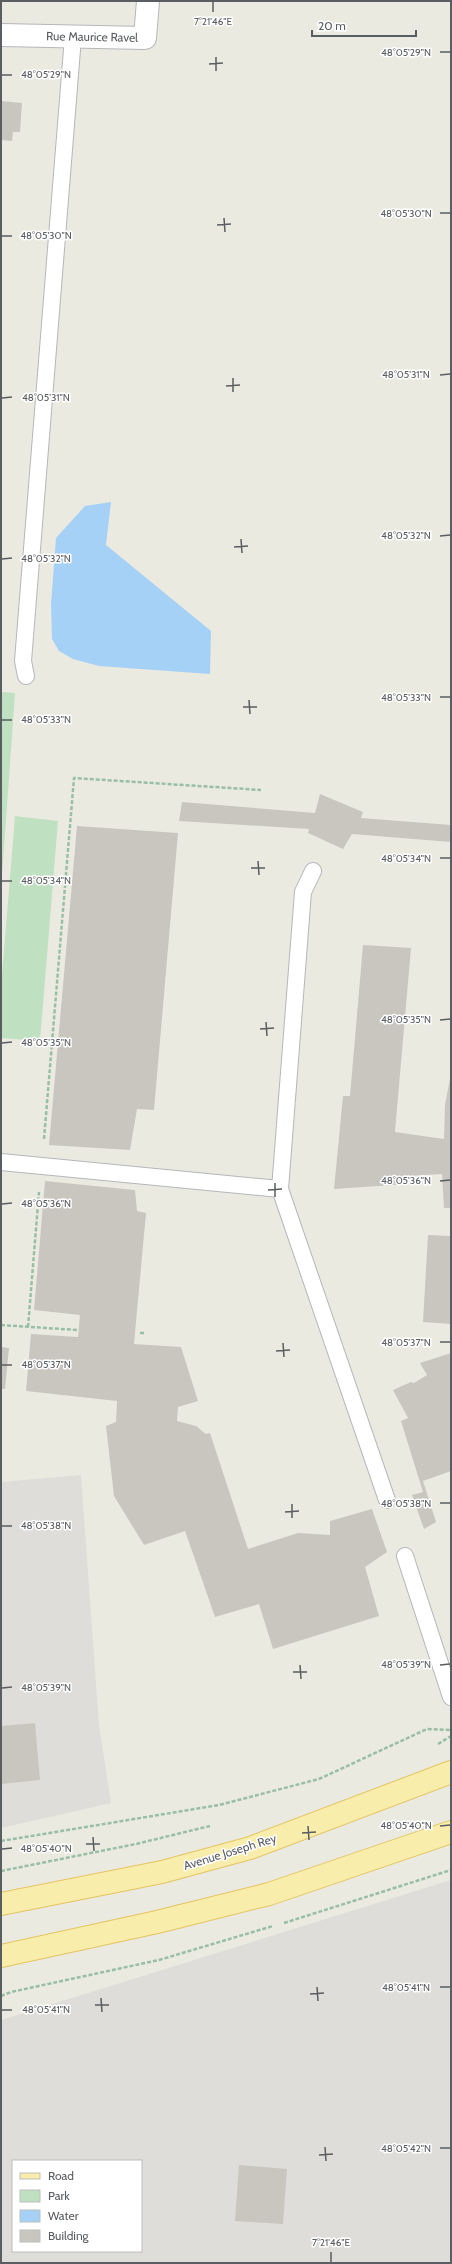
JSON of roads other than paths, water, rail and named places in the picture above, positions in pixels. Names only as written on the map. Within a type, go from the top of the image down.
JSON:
[{"type":"main road","name":"Avenue Joseph Rey","points":[[1,1904],[162,1872],[250,1848],[451,1772]]},
{"type":"main road","points":[[1,1956],[157,1922],[269,1894],[451,1832]]},
{"type":"street","name":"Rue Maurice Ravel","points":[[1,35],[145,38],[148,1]]},
{"type":"lane","points":[[26,676],[23,661],[73,37]]},
{"type":"lane","points":[[313,871],[303,892],[280,1188],[387,1500]]},
{"type":"lane","points":[[1,1162],[280,1188]]},
{"type":"lane","points":[[405,1556],[451,1698]]},
{"type":"water","points":[[111,502],[106,545],[211,631],[210,674],[99,666],[73,659],[59,651],[52,639],[51,604],[56,538],[85,506]]}]
